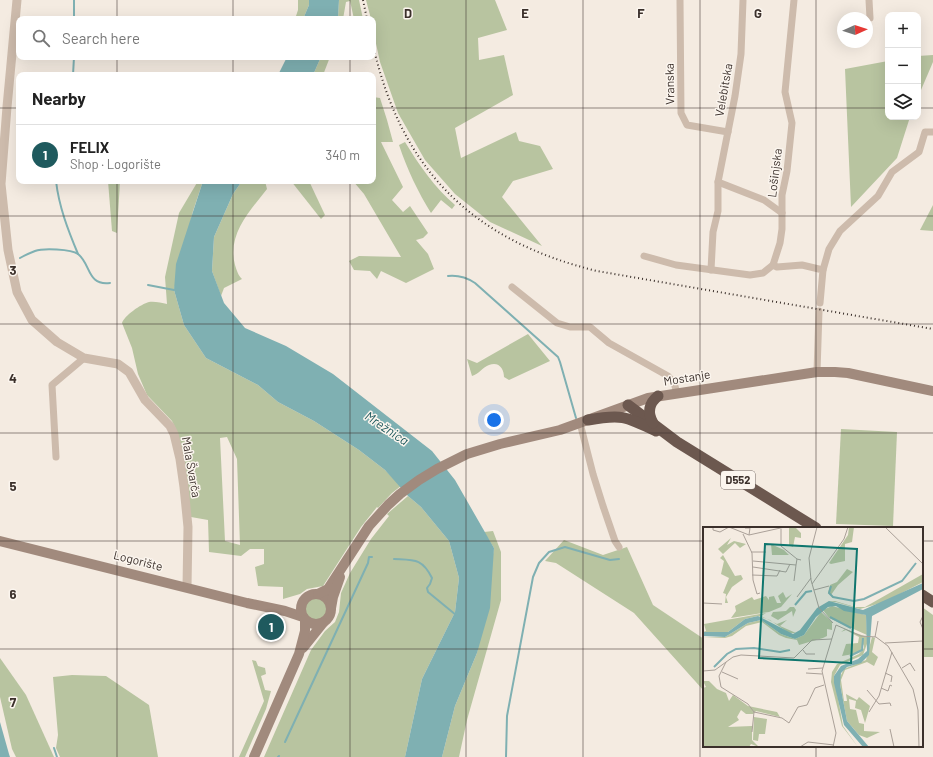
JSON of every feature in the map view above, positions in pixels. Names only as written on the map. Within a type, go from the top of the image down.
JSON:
[{"type":"highway","points":[[653,423],[649,410],[651,403],[658,396]]},
{"type":"highway","points":[[628,405],[628,414],[631,419]]},
{"type":"highway","name":"D552","points":[[628,405],[677,442]]},
{"type":"highway","name":"D552","points":[[584,422],[616,416],[631,419],[677,442],[814,527]]},
{"type":"highway","points":[[923,596],[933,602]]},
{"type":"main road","name":"Mostanje","points":[[345,564],[363,534],[380,513],[400,494],[419,480],[452,460],[480,450],[560,430],[628,405],[658,396],[817,372],[848,373],[933,391]]},
{"type":"main road","name":"Logorište","points":[[0,540],[270,607],[304,618]]},
{"type":"main road","points":[[254,757],[299,654],[306,631],[301,608],[305,599],[328,589],[345,564]]},
{"type":"main road","points":[[299,654],[323,623],[329,618],[333,597],[345,564]]},
{"type":"main road","points":[[318,594],[326,598],[331,605],[331,609]]},
{"type":"main road","name":"Logorište","points":[[270,607],[292,605],[305,599]]},
{"type":"main road","points":[[304,618],[313,624],[323,623]]},
{"type":"street","name":"Mala Švarča","points":[[17,0],[1,184],[8,250],[17,292],[32,320],[57,342],[84,358],[118,364],[129,372],[145,400],[164,420],[174,434],[180,459],[188,527],[188,587]]},
{"type":"street","name":"Vranska","points":[[680,0],[681,113],[687,125],[728,132]]},
{"type":"street","name":"Velebitska","points":[[711,270],[713,232],[718,211],[718,182],[735,96],[741,54],[744,0]]},
{"type":"street","name":"Lošinjska","points":[[773,265],[780,243],[782,194],[787,170],[792,123],[785,92],[794,0]]},
{"type":"street","points":[[869,0],[870,12]]},
{"type":"street","points":[[820,302],[823,270],[829,249],[840,230],[878,196],[892,172],[919,152],[925,132],[933,132]]},
{"type":"street","points":[[718,182],[764,200],[782,213]]},
{"type":"street","points":[[644,256],[676,265],[750,275],[763,273],[773,265],[777,267],[802,265],[823,270]]},
{"type":"street","points":[[512,287],[557,323],[570,327],[590,327],[609,343],[668,376],[674,383],[677,393]]},
{"type":"street","points":[[817,372],[819,311]]},
{"type":"street","points":[[56,457],[52,385],[84,358]]},
{"type":"street","points":[[584,422],[593,474],[615,540],[619,547]]},
{"type":"green space","points":[[298,0],[309,0],[309,5],[304,16],[296,16],[298,10]]},
{"type":"green space","points":[[339,0],[359,0],[362,16],[353,16],[350,1],[346,2],[344,16],[338,16]]},
{"type":"green space","points":[[366,0],[495,0],[507,30],[478,38],[479,60],[504,55],[513,95],[455,128],[461,158],[516,132],[519,141],[540,146],[553,169],[513,181],[502,197],[542,246],[490,222],[455,194],[425,160],[398,113],[380,62],[376,44],[376,16],[370,16]]},
{"type":"green space","points":[[933,55],[933,62],[921,90],[921,84],[921,56]]},
{"type":"green space","points":[[320,60],[329,60],[324,72],[314,72]]},
{"type":"green space","points":[[885,62],[885,120],[909,120],[897,158],[851,207],[845,69]]},
{"type":"green space","points":[[376,97],[380,98],[393,142],[381,142],[403,187],[392,200],[403,212],[410,206],[428,233],[423,238],[416,240],[428,254],[434,269],[406,283],[381,271],[377,279],[370,271],[354,270],[349,261],[359,256],[401,257],[364,194],[356,184],[376,184]]},
{"type":"green space","points":[[405,142],[428,176],[455,205],[452,209],[441,200],[431,213],[413,180],[402,154],[399,145]]},
{"type":"green space","points":[[108,184],[120,184],[117,233],[112,231]]},
{"type":"green space","points":[[196,184],[202,184],[193,211],[174,290],[184,325],[206,358],[258,385],[278,402],[314,421],[359,450],[385,470],[401,486],[378,508],[377,507],[361,527],[323,586],[307,589],[300,594],[283,599],[283,587],[258,586],[255,567],[264,564],[264,549],[250,549],[241,556],[209,552],[208,520],[191,517],[177,432],[172,421],[147,395],[138,374],[132,348],[122,323],[129,314],[146,303],[153,302],[167,304],[165,277],[179,213]],"holes":[[[227,437],[237,459],[240,545],[225,541],[220,438]]]},
{"type":"green space","points":[[240,184],[266,184],[267,189],[241,224],[234,244],[233,254],[235,265],[242,279],[224,288],[221,296],[212,271],[214,237],[233,194]]},
{"type":"green space","points":[[293,184],[310,184],[325,215],[321,219]]},
{"type":"green space","points":[[933,205],[933,231],[920,230]]},
{"type":"green space","points":[[528,334],[550,361],[509,380],[504,377],[502,369],[496,364],[487,366],[472,376],[467,359],[477,363]]},
{"type":"green space","points":[[841,429],[897,432],[893,526],[836,524]]},
{"type":"green space","points":[[408,496],[421,507],[449,541],[459,578],[455,612],[422,679],[405,757],[264,757],[311,650],[325,631],[335,622],[339,612],[341,593],[350,573],[371,539],[389,516],[387,514]]},
{"type":"green space","points":[[493,531],[501,552],[501,600],[467,720],[459,757],[442,757],[455,706],[477,653],[494,548],[484,532]]},
{"type":"green space","points":[[564,540],[603,555],[627,547],[653,605],[703,638],[703,690],[634,613],[556,563],[545,561]]},
{"type":"green space","points":[[316,597],[324,601],[328,609],[324,617],[316,621],[308,617],[304,609],[308,601]]},
{"type":"green space","points":[[923,608],[933,615],[933,657],[923,657]]},
{"type":"green space","points":[[0,658],[26,695],[54,757],[16,757],[12,749],[0,697]]},
{"type":"green space","points":[[252,660],[256,661],[258,666],[265,668],[266,674],[261,676],[265,690],[271,691],[266,709],[245,757],[239,757],[264,701]]},
{"type":"green space","points":[[72,675],[106,676],[149,705],[158,757],[60,757],[56,748],[58,735],[53,677]]},
{"type":"water","points":[[309,0],[339,0],[338,16],[304,16],[309,5]]},
{"type":"water","points":[[286,60],[320,60],[314,72],[280,72]]},
{"type":"water","name":"Mrežnica","points":[[202,184],[240,184],[233,194],[214,237],[212,271],[224,303],[245,328],[286,346],[333,374],[432,451],[455,480],[494,548],[490,608],[477,653],[455,706],[442,757],[405,757],[422,679],[455,612],[459,578],[449,541],[421,507],[408,496],[385,470],[359,450],[314,421],[278,402],[258,385],[206,358],[184,325],[174,290],[176,264]]},
{"type":"water","points":[[0,722],[9,754],[10,757],[0,757]]},
{"type":"waterway","points":[[74,0],[74,16]]},
{"type":"waterway","points":[[73,72],[74,60]]},
{"type":"waterway","points":[[56,184],[67,227],[78,254]]},
{"type":"waterway","points":[[20,258],[35,251],[63,250],[74,252],[82,258],[93,278],[103,283],[110,283]]},
{"type":"waterway","points":[[448,276],[462,277],[475,283],[558,357],[576,418]]},
{"type":"waterway","points":[[148,285],[174,290]]},
{"type":"waterway","points":[[506,757],[507,716],[533,577],[539,563],[549,552],[565,547],[610,560],[619,559]]},
{"type":"waterway","points":[[285,742],[368,563],[369,557],[372,557]]},
{"type":"waterway","points":[[394,559],[412,560],[421,563],[432,578],[427,588],[428,592],[456,615]]},
{"type":"waterway","points":[[54,748],[57,757]]},
{"type":"railway","points":[[363,0],[366,16]]},
{"type":"railway","points":[[376,55],[386,89],[402,129],[423,164],[449,194],[479,219],[514,241],[553,258],[597,271],[933,329]]},
{"type":"place","name":"FELIX","points":[[271,627]]}]
